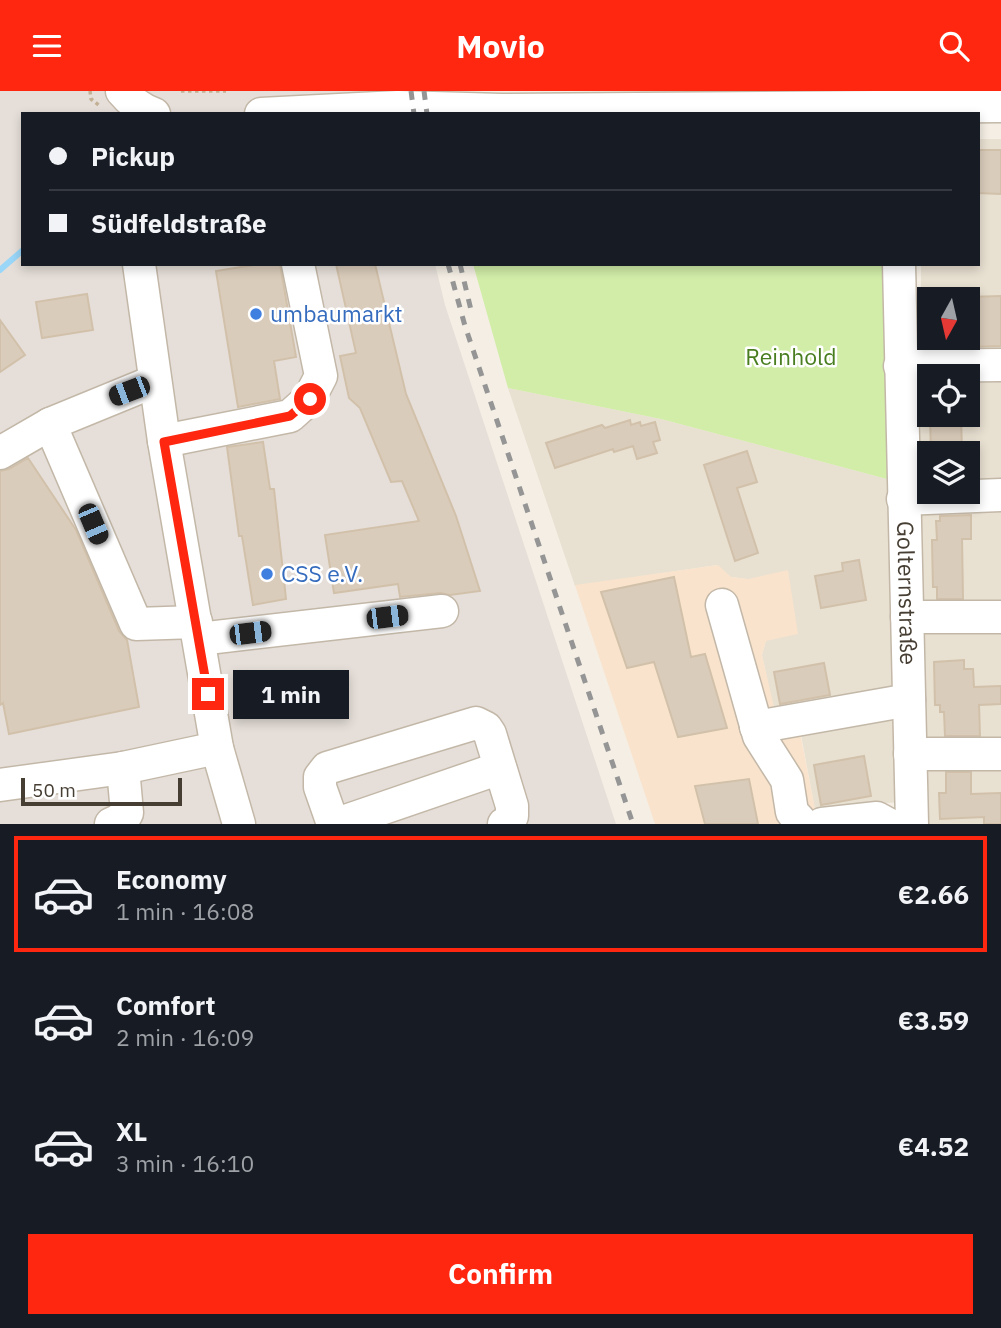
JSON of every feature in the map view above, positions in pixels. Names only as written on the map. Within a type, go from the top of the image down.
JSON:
[{"type":"street","points":[[300,112],[398,107],[501,110],[767,100],[898,111],[1001,106]]},
{"type":"street","points":[[139,266],[164,442],[217,748],[239,824]]},
{"type":"street","points":[[164,442],[290,416],[310,399],[321,376],[298,266]]},
{"type":"street","name":"Golternstraße","points":[[899,266],[912,824]]},
{"type":"street","points":[[900,366],[1001,365]]},
{"type":"street","points":[[0,453],[50,424],[155,381]]},
{"type":"street","points":[[50,424],[136,624],[198,630],[442,611]]},
{"type":"street","points":[[904,499],[1001,495]]},
{"type":"street","points":[[722,605],[759,736],[787,780],[792,812],[803,824]]},
{"type":"street","points":[[907,618],[1001,617]]},
{"type":"street","points":[[756,727],[909,700]]},
{"type":"street","points":[[500,768],[335,824],[320,787],[320,776],[327,768],[475,723],[486,728],[490,734],[512,806],[509,823],[505,824]]},
{"type":"street","points":[[0,785],[123,768],[217,748]]},
{"type":"street","points":[[910,754],[1001,754]]},
{"type":"street","points":[[123,768],[124,820]]},
{"type":"street","points":[[822,824],[877,818],[888,824]]},
{"type":"path","points":[[90,91],[91,99]]},
{"type":"path","points":[[181,91],[226,91]]},
{"type":"shaded area","points":[[0,91],[395,91],[400,112],[21,112],[21,266],[435,266],[445,305],[616,824],[0,824]]},
{"type":"shaded area","points":[[980,139],[1001,139],[1001,824],[928,824],[926,801],[884,803],[816,815],[797,713],[775,715],[762,655],[766,641],[748,579],[731,577],[717,565],[575,586],[508,388],[661,419],[887,479],[917,484],[917,504],[980,504],[980,441],[920,441],[920,427],[980,427],[980,364],[921,364],[921,350],[980,350],[980,287],[921,287],[921,266],[980,266]]},
{"type":"shaded area","points":[[718,565],[731,577],[748,579],[788,570],[798,634],[766,641],[762,655],[776,716],[796,712],[816,814],[884,803],[885,824],[655,824],[575,585]]},
{"type":"green space","name":"Reinhold","points":[[474,266],[884,266],[887,479],[661,419],[508,388]]},
{"type":"building","points":[[980,150],[1001,150],[1001,194],[980,193]]},
{"type":"building","name":"umbaumarkt","points":[[247,266],[280,266],[296,357],[274,361],[280,399],[238,407],[216,271]]},
{"type":"building","points":[[336,266],[375,266],[406,394],[456,516],[480,591],[400,597],[398,584],[334,593],[325,535],[419,521],[402,481],[391,482],[360,408],[349,398],[340,356],[356,353]]},
{"type":"building","points":[[87,294],[93,330],[42,338],[36,302]]},
{"type":"building","points":[[1001,296],[1001,346],[980,347],[980,297]]},
{"type":"building","points":[[0,320],[25,355],[0,372]]},
{"type":"building","points":[[630,420],[631,425],[640,422],[641,426],[655,422],[660,440],[653,442],[657,453],[637,459],[633,446],[614,452],[613,449],[555,468],[546,443],[602,425],[605,428]]},
{"type":"building","points":[[930,427],[961,427],[962,441],[931,441]]},
{"type":"building","points":[[263,442],[270,489],[274,489],[286,599],[253,605],[242,536],[239,536],[227,447]]},
{"type":"building","points":[[747,451],[757,482],[737,488],[758,553],[735,561],[704,465]]},
{"type":"building","points":[[28,458],[76,530],[119,631],[127,640],[139,707],[9,734],[3,703],[0,705],[0,471]]},
{"type":"building","points":[[971,515],[971,539],[962,539],[963,599],[937,599],[937,587],[933,587],[932,540],[937,540],[936,521],[940,521],[940,516]]},
{"type":"building","points":[[859,560],[866,600],[821,608],[815,576],[843,571],[842,563]]},
{"type":"building","points":[[674,577],[691,657],[705,654],[727,728],[678,737],[654,662],[627,668],[601,592]]},
{"type":"building","points":[[964,660],[964,669],[973,669],[974,687],[1001,686],[1001,704],[979,705],[980,736],[945,736],[944,712],[940,712],[940,705],[935,705],[934,662]]},
{"type":"building","points":[[824,663],[830,695],[780,704],[774,672]]},
{"type":"building","points":[[864,756],[871,796],[821,805],[814,765]]},
{"type":"building","points":[[946,772],[971,772],[971,794],[1001,793],[1001,824],[984,824],[984,817],[940,819],[939,793],[946,793]]},
{"type":"building","points":[[749,779],[758,824],[705,824],[695,786]]},
{"type":"waterway","points":[[0,270],[21,252]]},
{"type":"railway","points":[[411,91],[414,112]]},
{"type":"railway","points":[[424,91],[427,112]]},
{"type":"railway","points":[[449,266],[465,326],[633,824]]},
{"type":"railway","points":[[460,266],[471,310]]},
{"type":"place","name":"umbaumarkt","points":[[256,314]]},
{"type":"place","name":"CSS e.V.","points":[[267,574]]},
{"type":"route","points":[[208,694],[164,442],[290,416],[310,399]]}]
